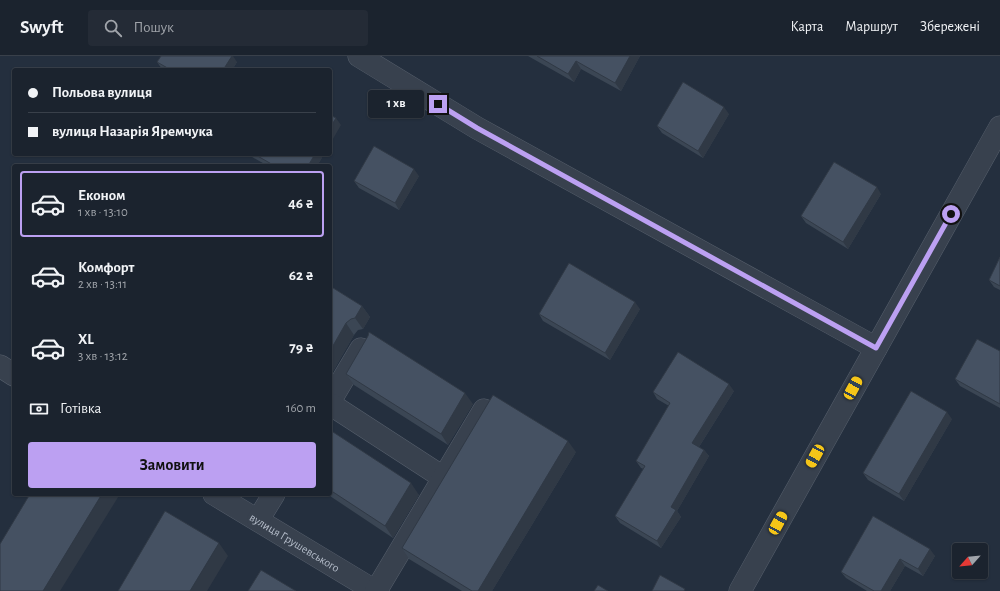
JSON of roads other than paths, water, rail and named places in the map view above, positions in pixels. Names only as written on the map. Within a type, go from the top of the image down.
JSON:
[{"type":"street","points":[[359,56],[477,128],[876,348]]},
{"type":"street","points":[[740,591],[1000,127]]},
{"type":"street","points":[[332,399],[366,341]]},
{"type":"street","points":[[0,366],[12,374]]},
{"type":"street","points":[[332,403],[444,478]]},
{"type":"street","points":[[375,591],[484,410]]},
{"type":"street","name":"вулиця Грушевського","points":[[217,496],[375,591]]},
{"type":"street","points":[[258,520],[273,496]]}]
